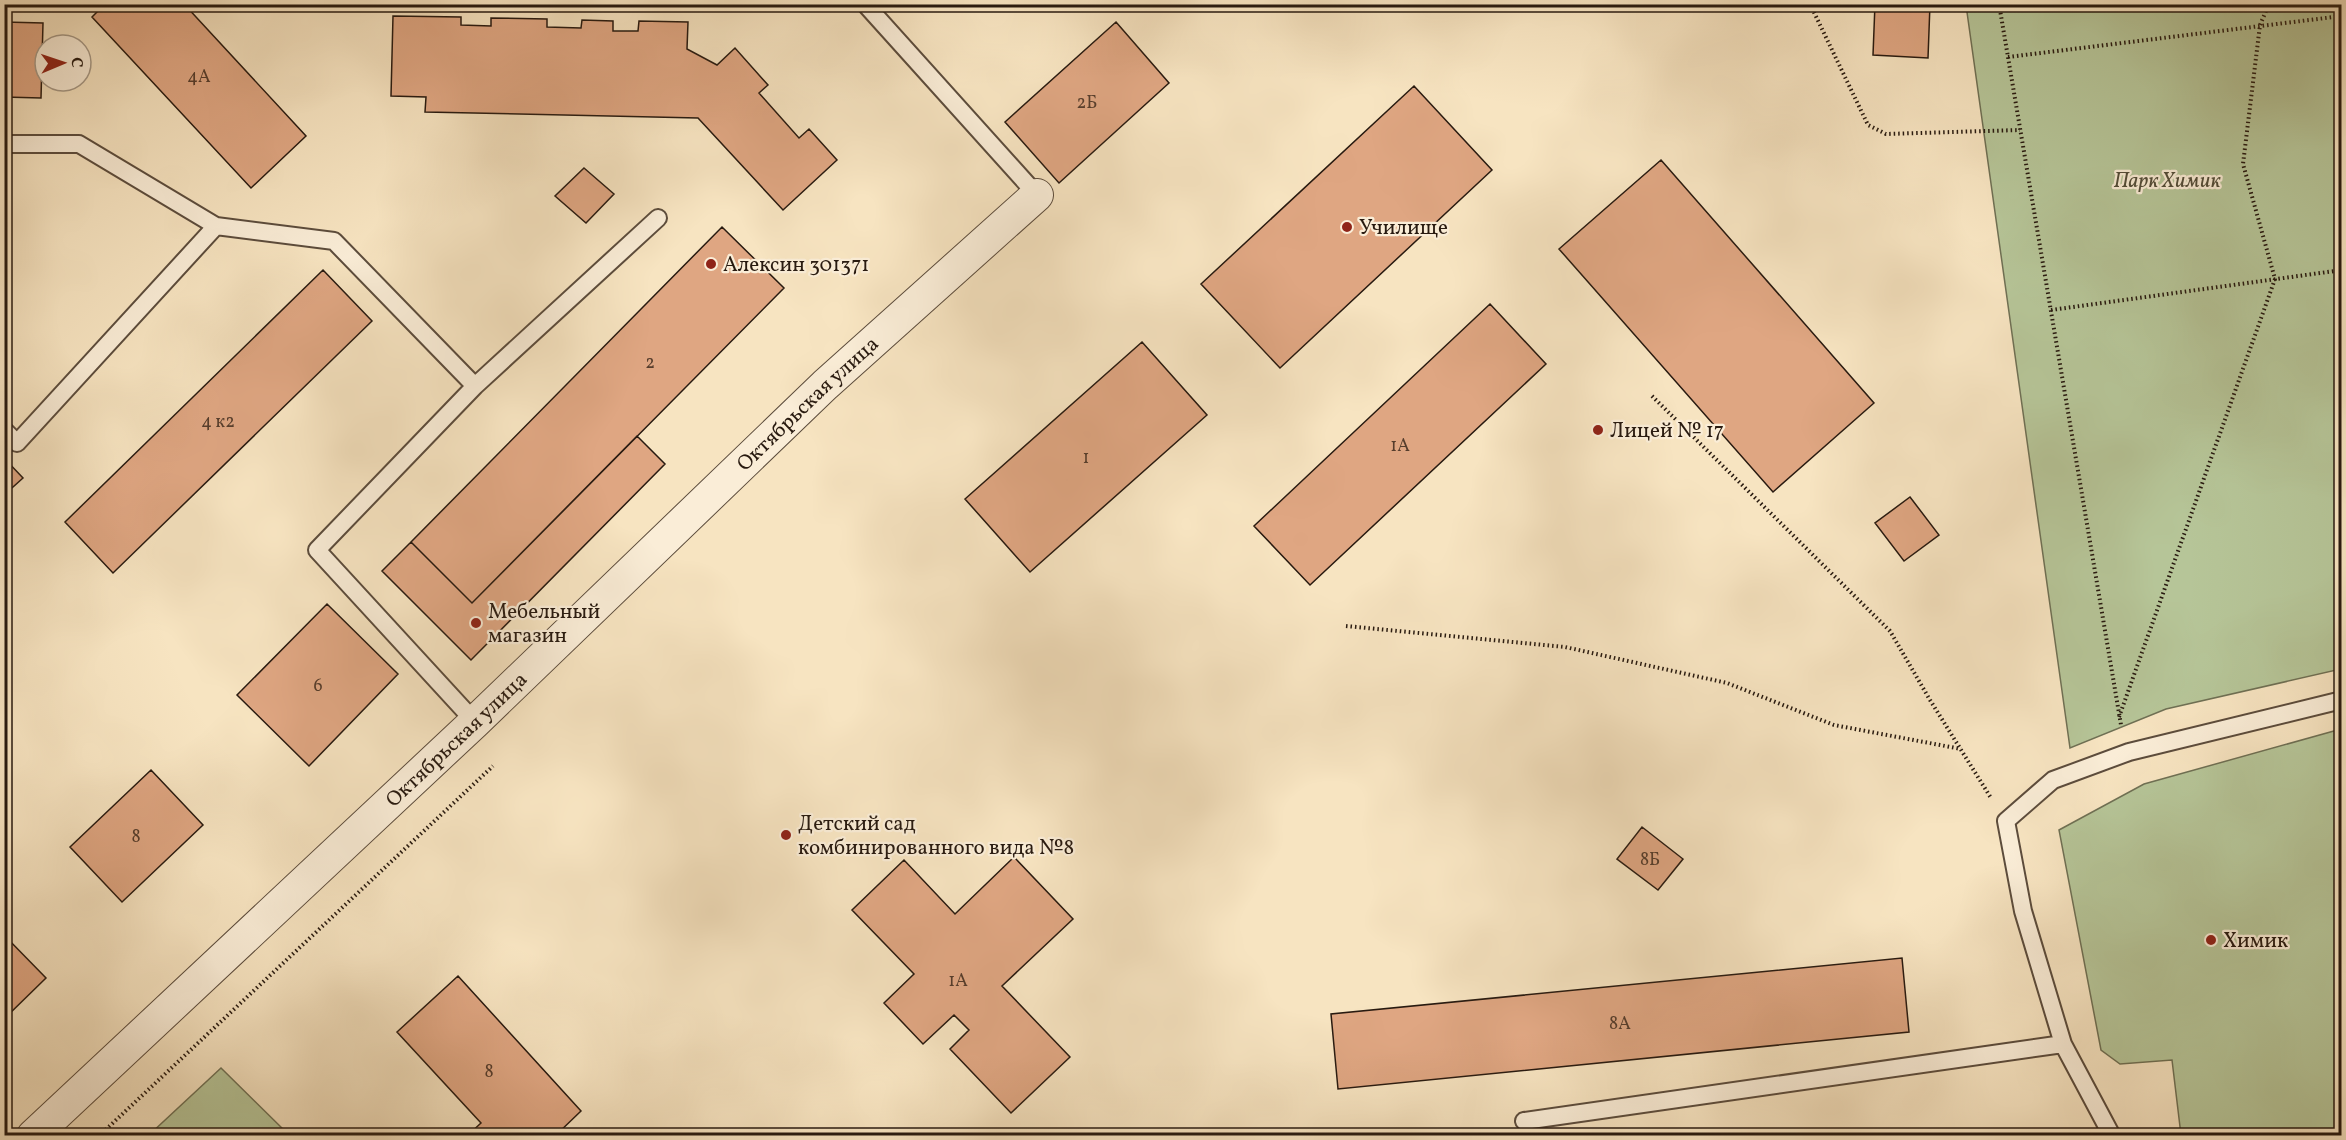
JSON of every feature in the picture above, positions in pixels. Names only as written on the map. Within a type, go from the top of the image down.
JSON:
[{"type":"street","name":"Октябрьская улица","points":[[33,1136],[475,722],[825,385],[1037,195]]},
{"type":"lane","points":[[865,4],[1037,195]]},
{"type":"lane","points":[[4,144],[79,144],[216,226],[334,242],[475,386]]},
{"type":"lane","points":[[475,722],[317,550],[475,386],[658,218]]},
{"type":"lane","points":[[4,429],[17,443],[216,226]]},
{"type":"lane","points":[[2112,1136],[2063,1044],[2023,911],[2006,821],[2053,780],[2129,752],[2342,700]]},
{"type":"lane","points":[[1524,1120],[2063,1044]]},
{"type":"path","points":[[1810,4],[1868,125],[1886,134],[2020,130]]},
{"type":"path","points":[[1999,4],[2119,718],[2129,752]]},
{"type":"path","points":[[2119,718],[2275,279],[2243,164],[2260,25],[2269,4]]},
{"type":"path","points":[[2008,57],[2342,16]]},
{"type":"path","points":[[2050,310],[2342,270]]},
{"type":"path","points":[[1652,396],[1890,631],[2006,821]]},
{"type":"path","points":[[1346,626],[1565,647],[1727,683],[1834,725],[1961,749]]},
{"type":"path","points":[[99,1136],[493,766]]},
{"type":"green space","name":"Парк Химик","points":[[1966,5],[2341,5],[2341,669],[2166,709],[2070,748]]},
{"type":"green space","name":"Химик","points":[[2341,729],[2341,1135],[2181,1135],[2172,1060],[2120,1064],[2101,1050],[2059,830],[2144,784]]},
{"type":"green space","points":[[221,1068],[289,1135],[149,1135]]},
{"type":"building","points":[[105,4],[184,4],[306,136],[251,188],[92,17]]},
{"type":"building","points":[[1875,4],[1930,4],[1928,58],[1873,55]]},
{"type":"building","points":[[393,16],[461,17],[461,25],[491,26],[491,18],[547,19],[547,27],[581,28],[582,20],[613,21],[613,31],[638,31],[639,21],[688,22],[687,49],[717,65],[735,48],[768,85],[759,93],[799,138],[809,129],[837,160],[783,210],[698,118],[425,112],[426,97],[391,96]]},
{"type":"building","points":[[4,22],[43,23],[43,33],[33,33],[33,93],[41,93],[41,98],[4,97]]},
{"type":"building","points":[[1116,22],[1169,83],[1059,183],[1005,122]]},
{"type":"building","name":"Училище","points":[[1414,86],[1492,170],[1280,368],[1201,284]]},
{"type":"building","points":[[1661,160],[1874,403],[1773,492],[1559,249]]},
{"type":"building","points":[[584,168],[614,194],[586,223],[555,196]]},
{"type":"building","points":[[722,227],[784,288],[472,603],[411,542]]},
{"type":"building","points":[[323,270],[372,321],[113,573],[65,522]]},
{"type":"building","points":[[1490,304],[1546,364],[1310,585],[1254,526]]},
{"type":"building","points":[[1142,342],[1207,415],[1030,572],[965,499]]},
{"type":"building","points":[[637,436],[665,464],[471,660],[382,571],[411,542],[472,603]]},
{"type":"building","points":[[4,458],[23,478],[4,495]]},
{"type":"building","points":[[1910,497],[1939,535],[1904,561],[1875,523]]},
{"type":"building","points":[[327,604],[398,674],[309,766],[237,695]]},
{"type":"building","points":[[151,770],[203,825],[122,902],[70,847]]},
{"type":"building","points":[[1642,827],[1683,859],[1658,890],[1617,859]]},
{"type":"building","points":[[1014,857],[1073,919],[1002,986],[1070,1057],[1011,1113],[950,1049],[969,1030],[954,1015],[923,1044],[884,1003],[914,974],[852,910],[904,860],[955,914]]},
{"type":"building","points":[[4,935],[46,978],[4,1019]]},
{"type":"building","points":[[1902,958],[1909,1032],[1338,1089],[1331,1014]]},
{"type":"building","points":[[458,976],[581,1111],[555,1136],[467,1136],[481,1123],[397,1032]]},
{"type":"place","name":"Училище","points":[[1347,227]]},
{"type":"place","name":"Алексин 301371","points":[[711,264]]},
{"type":"place","name":"Лицей № 17","points":[[1598,430]]},
{"type":"place","name":"Мебельный магазин","points":[[476,623]]},
{"type":"place","name":"Детский сад комбинированного вида №8","points":[[786,835]]},
{"type":"place","name":"Химик","points":[[2211,940]]}]
